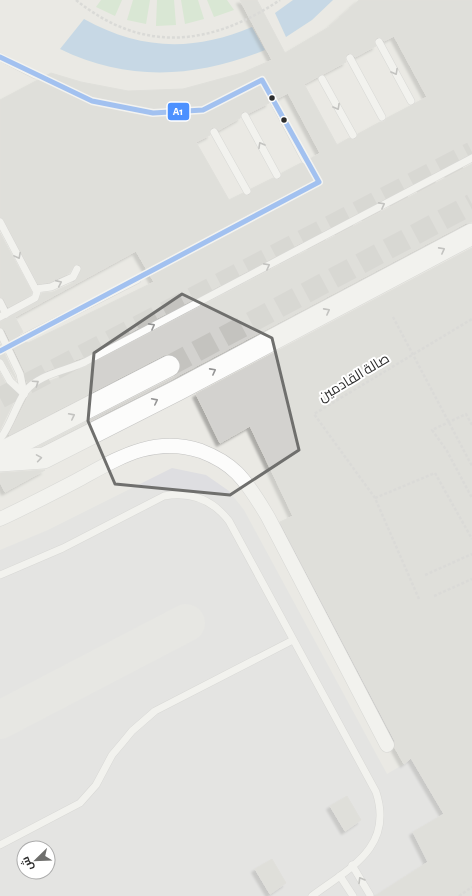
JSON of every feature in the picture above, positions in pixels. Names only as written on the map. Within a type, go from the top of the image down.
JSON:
[{"type":"street","points":[[0,461],[44,458],[178,390],[472,234]]},
{"type":"street","points":[[0,453],[169,366]]},
{"type":"street","points":[[0,519],[127,454],[143,449],[176,446],[198,450],[223,462],[247,484],[268,517],[387,745]]},
{"type":"lane","points":[[379,42],[411,101]]},
{"type":"lane","points":[[0,57],[34,75]]},
{"type":"lane","points":[[350,58],[382,117]]},
{"type":"lane","points":[[322,79],[353,135]]},
{"type":"lane","points":[[273,100],[305,160]]},
{"type":"lane","points":[[245,116],[277,175]]},
{"type":"lane","points":[[214,132],[247,191]]},
{"type":"lane","points":[[0,439],[10,424],[24,394],[40,380],[92,358],[472,158]]},
{"type":"lane","points":[[0,222],[36,289],[37,294],[34,298],[3,315],[0,302]]},
{"type":"lane","points":[[36,289],[51,287],[73,277],[77,269]]},
{"type":"lane","points":[[21,339],[137,280]]},
{"type":"lane","points":[[0,332],[20,374],[24,394]]},
{"type":"lane","points":[[0,363],[10,381],[24,394]]},
{"type":"lane","points":[[0,576],[63,548],[164,496],[189,494],[212,503],[221,511],[229,521],[294,640],[376,792],[380,804],[380,829],[376,840],[369,851],[340,876],[312,896]]},
{"type":"lane","points":[[0,845],[80,803],[96,785],[112,755],[138,726],[155,711],[294,640]]},
{"type":"lane","points":[[352,865],[370,895]]},
{"type":"lane","points":[[340,876],[353,896]]},
{"type":"path","points":[[76,0],[93,14],[116,26],[140,34],[166,38],[193,37],[218,31],[255,15],[280,0]]},
{"type":"path","points":[[393,317],[472,466]]},
{"type":"path","name":"صالة القادمين","points":[[376,498],[314,414],[472,319]]},
{"type":"path","points":[[414,354],[448,422]]},
{"type":"path","points":[[472,425],[466,414],[432,430],[447,451],[472,498]]},
{"type":"path","points":[[419,600],[376,498],[435,473],[472,539]]},
{"type":"path","points":[[424,575],[472,554]]},
{"type":"path","points":[[434,596],[472,579]]},
{"type":"path","points":[[459,896],[472,887]]},
{"type":"highlighted area","points":[[182,294],[272,338],[299,450],[230,495],[115,484],[88,421],[94,353]]},
{"type":"shaded area","points":[[472,311],[472,896],[0,896],[0,550],[48,530],[172,468],[206,475],[229,491],[244,510],[387,774],[404,764],[276,524],[293,516]]},
{"type":"green space","points":[[101,0],[122,0],[115,16],[96,7]]},
{"type":"green space","points":[[133,0],[150,0],[146,24],[127,20]]},
{"type":"green space","points":[[157,0],[174,0],[176,25],[156,26]]},
{"type":"green space","points":[[181,0],[198,0],[204,19],[185,24]]},
{"type":"green space","points":[[207,0],[227,0],[234,10],[214,17]]},
{"type":"water","points":[[293,0],[333,0],[312,20],[286,37],[275,13]]},
{"type":"water","points":[[84,19],[126,37],[146,42],[167,44],[188,44],[209,41],[252,27],[265,50],[239,59],[188,71],[137,71],[111,67],[86,60],[60,49]]},
{"type":"building","points":[[240,0],[257,0],[285,53],[329,27],[359,0],[472,0],[472,153],[83,357],[43,372],[27,383],[25,372],[5,330],[0,327],[0,322],[37,302],[42,293],[53,292],[75,282],[82,268],[79,264],[75,265],[69,273],[50,282],[38,284],[4,220],[0,217],[0,100],[51,73],[81,82],[128,91],[183,89],[242,73],[272,60]],"holes":[[[394,36],[427,97],[387,118],[384,122],[380,122],[358,134],[355,140],[349,138],[337,145],[304,84],[346,62],[345,57],[348,53],[355,57],[376,46],[374,41],[377,37],[384,41]],[[288,93],[320,153],[310,159],[307,165],[301,163],[282,173],[279,180],[273,178],[251,189],[249,196],[243,193],[229,200],[196,142],[210,135],[210,130],[212,127],[219,130],[240,118],[243,111],[249,113],[269,103],[268,99],[271,95],[278,98]],[[136,251],[154,282],[28,343],[21,344],[17,342],[17,336],[23,332],[15,317]]]},
{"type":"building","points":[[472,164],[472,222],[466,223],[172,379],[41,446],[39,446],[174,377],[179,373],[181,367],[179,360],[170,354],[164,355],[9,435],[29,395],[40,385],[87,366]]},
{"type":"building","points":[[0,233],[32,292],[31,295],[8,307],[4,299],[0,297]]},
{"type":"building","points":[[472,248],[472,896],[375,896],[428,862],[413,832],[444,814],[411,758],[404,764],[395,748],[395,741],[280,522],[293,516],[250,426],[220,443],[196,394]]},
{"type":"building","points":[[0,344],[16,380],[4,361],[0,358]]},
{"type":"building","points":[[0,373],[6,384],[17,395],[0,430]]},
{"type":"building","points":[[45,470],[5,492],[0,482],[0,473]]},
{"type":"building","points":[[347,796],[361,820],[345,831],[330,806]]},
{"type":"building","points":[[272,859],[286,883],[270,894],[255,869]]},
{"type":"taxiway","points":[[0,720],[186,623]]},
{"type":"tunnel","points":[[0,398],[472,152]]},
{"type":"tunnel","points":[[169,366],[472,204]]},
{"type":"transit line","name":"A1","points":[[0,57],[92,101],[153,113],[203,110],[262,80],[319,182],[0,351]]}]
